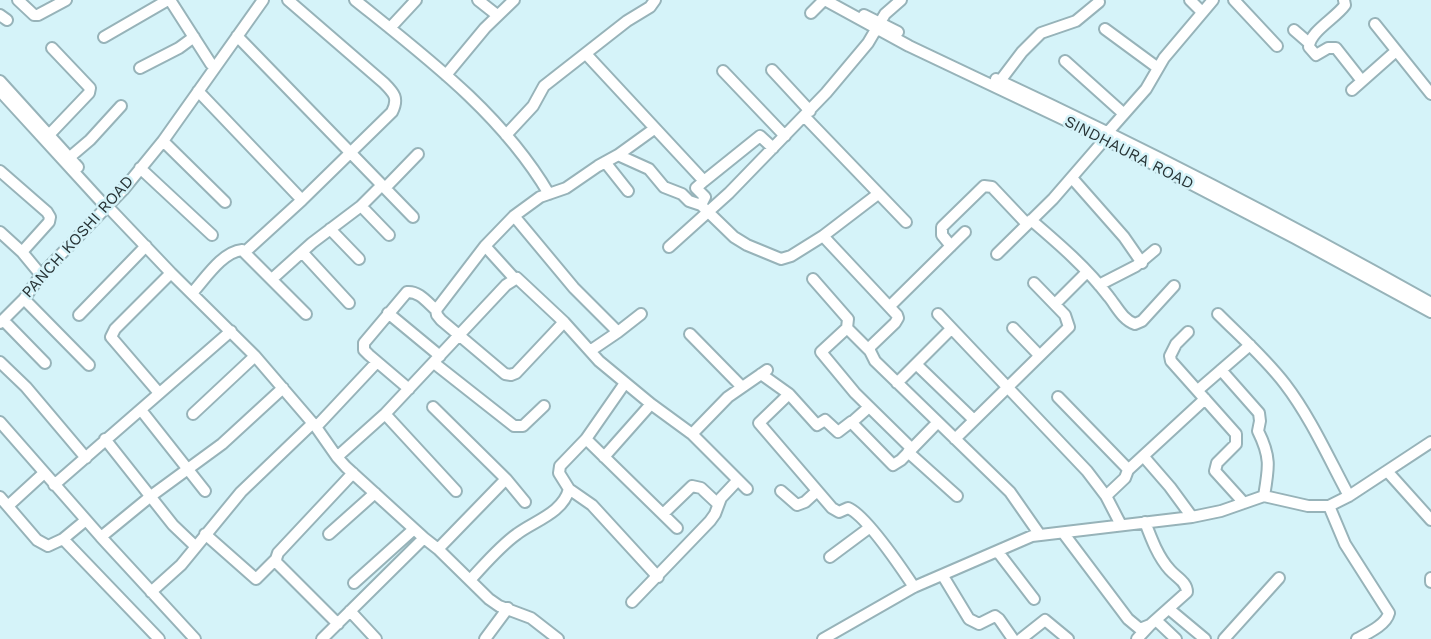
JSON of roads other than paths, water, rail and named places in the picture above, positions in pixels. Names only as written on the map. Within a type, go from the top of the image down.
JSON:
[{"type":"street","points":[[18,0],[34,15],[66,0]]},
{"type":"street","points":[[104,38],[169,0],[211,64]]},
{"type":"street","name":"PANCH KOSHI ROAD","points":[[1,320],[109,207],[163,141],[263,0],[252,3],[158,137],[154,150]]},
{"type":"street","points":[[192,292],[221,261],[234,252],[245,252],[392,112],[396,99],[394,92],[288,0]]},
{"type":"street","points":[[355,0],[477,103],[528,162],[549,194]]},
{"type":"street","points":[[390,28],[416,0]]},
{"type":"street","points":[[478,0],[497,15]]},
{"type":"street","points":[[446,75],[497,15],[514,0]]},
{"type":"street","points":[[506,135],[533,106],[540,96],[541,89],[627,21],[650,7],[655,0]]},
{"type":"street","points":[[811,13],[824,0]]},
{"type":"street","name":"SINDHAURA ROAD","points":[[824,0],[1106,135],[1431,312]]},
{"type":"street","points":[[837,0],[878,26],[1000,81],[1318,240],[1431,303]]},
{"type":"street","points":[[669,247],[705,209],[773,148],[807,113],[863,50],[892,7],[902,0]]},
{"type":"street","points":[[1190,0],[1202,12]]},
{"type":"street","points":[[997,254],[1072,178],[1146,89],[1158,68],[1213,0]]},
{"type":"street","points":[[1234,0],[1277,46]]},
{"type":"street","points":[[1309,43],[1343,8],[1344,0]]},
{"type":"street","points":[[1000,81],[1022,52],[1041,33],[1076,21],[1099,2]]},
{"type":"street","points":[[1375,24],[1431,94]]},
{"type":"street","points":[[1105,29],[1158,68]]},
{"type":"street","points":[[1294,30],[1309,43],[1316,55],[1332,47],[1336,48],[1362,81]]},
{"type":"street","points":[[237,36],[413,217]]},
{"type":"street","points":[[140,68],[179,48],[194,37]]},
{"type":"street","points":[[47,137],[89,93],[90,88],[52,48]]},
{"type":"street","points":[[1352,90],[1396,51]]},
{"type":"street","points":[[586,54],[704,182]]},
{"type":"street","points":[[1065,61],[1124,114]]},
{"type":"street","points":[[772,70],[878,194],[906,222]]},
{"type":"street","points":[[723,71],[785,136]]},
{"type":"street","points":[[0,81],[109,207],[171,273],[255,356],[314,425],[337,457],[489,599],[499,606],[531,618],[558,639]]},
{"type":"street","points":[[0,91],[70,157],[109,207]]},
{"type":"street","points":[[198,91],[302,200]]},
{"type":"street","points":[[70,157],[90,140],[121,106]]},
{"type":"street","points":[[436,310],[485,246],[514,216],[540,197],[566,188],[654,129]]},
{"type":"street","points":[[705,209],[705,197],[696,188],[760,136],[773,148]]},
{"type":"street","points":[[163,141],[225,202]]},
{"type":"street","points":[[272,279],[330,229],[361,206],[417,154]]},
{"type":"street","points":[[618,155],[649,169],[664,187],[682,194],[689,201],[705,209],[734,237],[747,246],[781,259],[791,256],[823,236],[878,194]]},
{"type":"street","points":[[605,162],[628,190]]},
{"type":"street","points":[[140,168],[212,235]]},
{"type":"street","points":[[0,171],[50,217],[49,222],[22,252]]},
{"type":"street","points":[[1072,178],[1124,237],[1142,263]]},
{"type":"street","points":[[951,246],[942,235],[942,227],[984,186],[992,187],[1087,272],[1122,314],[1135,324],[1145,318],[1174,286]]},
{"type":"street","points":[[361,206],[389,235]]},
{"type":"street","points":[[514,216],[573,288],[618,332]]},
{"type":"street","points":[[330,229],[359,260]]},
{"type":"street","points":[[0,232],[22,252],[40,277],[35,279],[1,320],[45,363]]},
{"type":"street","points":[[890,306],[965,232]]},
{"type":"street","points":[[823,236],[890,306],[898,318],[874,343],[870,351]]},
{"type":"street","points":[[79,315],[146,246]]},
{"type":"street","points":[[485,246],[514,278],[519,280],[564,322],[590,351],[625,383],[692,434],[747,489]]},
{"type":"street","points":[[1099,285],[1142,263],[1155,250]]},
{"type":"street","points":[[245,252],[306,314]]},
{"type":"street","points":[[302,252],[349,303]]},
{"type":"street","points":[[1055,304],[1087,272]]},
{"type":"street","points":[[159,393],[111,337],[115,328],[171,273]]},
{"type":"street","points":[[337,457],[385,414],[514,278]]},
{"type":"street","points":[[813,279],[848,319],[848,328],[870,351],[875,360],[1010,492],[1040,535]]},
{"type":"street","points":[[955,439],[1069,327],[1065,315],[1034,283]]},
{"type":"street","points":[[409,389],[364,350],[364,343],[407,292],[413,292],[436,310],[441,320],[505,374],[516,373],[564,322]]},
{"type":"street","points":[[24,298],[89,365]]},
{"type":"street","points":[[388,312],[437,360],[514,426],[523,426],[544,406]]},
{"type":"street","points":[[590,351],[641,314]]},
{"type":"street","points":[[938,314],[1087,471],[1106,496],[1121,525]]},
{"type":"street","points":[[1218,314],[1266,361],[1292,395],[1349,496]]},
{"type":"street","points":[[848,328],[821,352],[855,393],[957,496]]},
{"type":"street","points":[[897,383],[951,328]]},
{"type":"street","points":[[1013,328],[1039,355]]},
{"type":"street","points":[[54,485],[231,331]]},
{"type":"street","points":[[1188,332],[1176,344],[1170,356],[1236,434],[1236,444],[1217,463],[1215,471],[1244,502]]},
{"type":"street","points":[[690,334],[742,387]]},
{"type":"street","points":[[1106,496],[1125,478],[1128,470],[1144,457],[1202,395],[1221,370],[1250,345]]},
{"type":"street","points":[[193,414],[255,356]]},
{"type":"street","points":[[0,362],[27,387],[86,458]]},
{"type":"street","points":[[151,592],[181,565],[242,492],[377,362]]},
{"type":"street","points":[[916,364],[974,420]]},
{"type":"street","points":[[1221,370],[1259,413],[1258,431],[1266,446],[1268,472],[1264,496]]},
{"type":"street","points":[[692,434],[713,411],[764,372],[789,394],[817,425],[825,420],[838,432],[869,407]]},
{"type":"street","points":[[625,383],[586,439],[560,466],[559,473],[569,489],[592,505],[658,577]]},
{"type":"street","points":[[100,537],[222,444],[283,388]]},
{"type":"street","points":[[789,394],[759,423],[835,511],[852,509],[914,587]]},
{"type":"street","points":[[1058,397],[1128,470]]},
{"type":"street","points":[[604,457],[651,404]]},
{"type":"street","points":[[433,407],[506,479],[525,502]]},
{"type":"street","points":[[141,410],[206,491]]},
{"type":"street","points":[[385,414],[456,491]]},
{"type":"street","points":[[851,423],[893,465],[937,423]]},
{"type":"street","points":[[2,427],[195,639]]},
{"type":"street","points":[[105,439],[173,525],[195,546]]},
{"type":"street","points":[[586,439],[676,528]]},
{"type":"street","points":[[823,639],[914,587],[1032,536],[1192,517],[1221,511],[1264,496],[1308,506],[1329,506],[1349,496],[1431,442]]},
{"type":"street","points":[[1144,457],[1192,517]]},
{"type":"street","points":[[1387,471],[1431,520]]},
{"type":"street","points":[[44,473],[4,502],[43,544],[48,546],[63,539],[86,520]]},
{"type":"street","points":[[205,534],[256,579],[353,473]]},
{"type":"street","points":[[438,549],[506,479]]},
{"type":"street","points":[[632,602],[710,521],[718,504],[738,480]]},
{"type":"street","points":[[663,514],[692,486],[701,488],[718,504]]},
{"type":"street","points":[[470,580],[518,533],[541,521],[558,507],[568,495],[569,489]]},
{"type":"street","points":[[781,491],[797,505],[805,502],[817,491]]},
{"type":"street","points":[[329,534],[375,493]]},
{"type":"street","points":[[1329,506],[1345,544],[1389,613],[1388,618],[1361,638]]},
{"type":"street","points":[[1137,639],[1184,596],[1188,588],[1167,567],[1144,522]]},
{"type":"street","points":[[830,557],[869,528]]},
{"type":"street","points":[[354,584],[414,529]]},
{"type":"street","points":[[1064,534],[1131,623],[1140,629],[1153,622]]},
{"type":"street","points":[[321,639],[424,538]]},
{"type":"street","points":[[63,539],[159,639]]},
{"type":"street","points":[[998,552],[1034,599]]},
{"type":"street","points":[[276,559],[277,563],[338,624]]},
{"type":"street","points":[[943,576],[969,618],[979,624],[995,616],[1013,639]]},
{"type":"street","points":[[1224,639],[1279,578]]},
{"type":"street","points":[[485,639],[508,608]]},
{"type":"street","points":[[1169,609],[1205,639]]},
{"type":"street","points":[[350,611],[376,639]]},
{"type":"street","points":[[1021,639],[1045,620],[1068,639]]},
{"type":"street","points":[[1153,622],[1176,639]]}]
